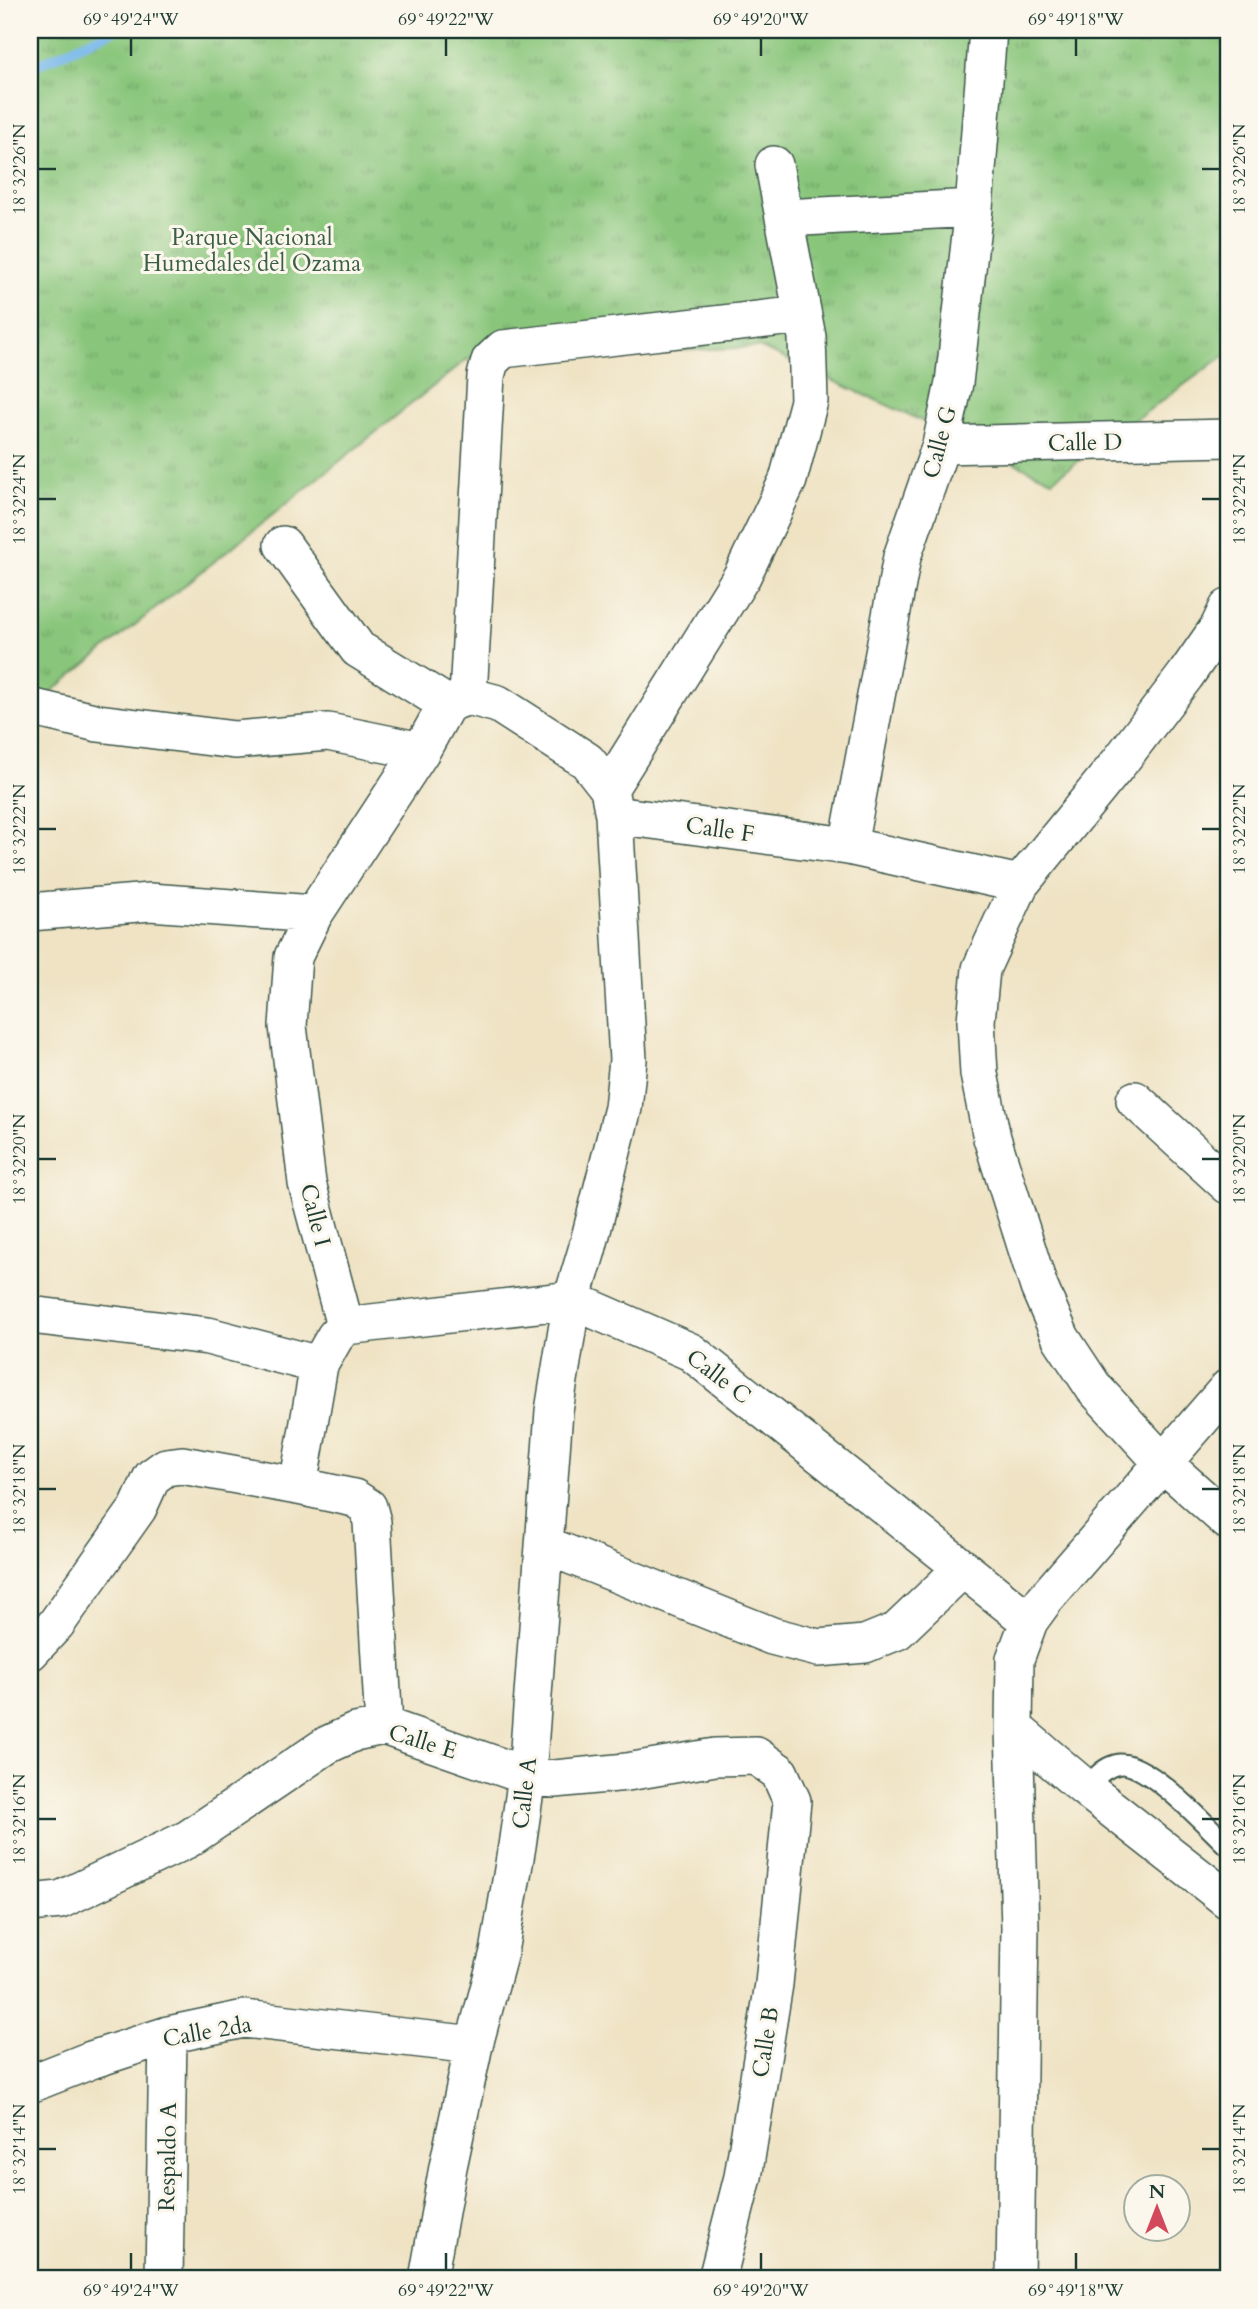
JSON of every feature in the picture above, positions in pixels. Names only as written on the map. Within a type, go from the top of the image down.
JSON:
[{"type":"street","name":"Calle G","points":[[848,846],[902,557],[941,445],[954,383],[974,208],[988,30]]},
{"type":"street","points":[[284,545],[358,649],[457,700],[498,704],[587,761],[612,802],[742,576],[788,480],[809,401],[807,337],[774,166]]},
{"type":"street","points":[[784,218],[974,208]]},
{"type":"street","points":[[457,700],[486,376],[490,361],[503,349],[802,315]]},
{"type":"street","name":"Calle D","points":[[941,445],[1228,438]]},
{"type":"street","points":[[1228,608],[1219,627],[1185,676],[1118,764],[1020,884],[981,969],[976,1021],[979,1074],[992,1138],[1039,1287],[1061,1338],[1094,1388],[1163,1463],[1228,1521]]},
{"type":"street","name":"Calle I","points":[[345,1326],[307,1183],[288,1026],[293,957],[314,914],[457,700]]},
{"type":"street","points":[[30,707],[98,723],[235,740],[328,732],[421,751]]},
{"type":"street","name":"Calle F","points":[[612,802],[848,846],[1020,884]]},
{"type":"street","name":"Calle A","points":[[428,2279],[448,2166],[474,2045],[499,1952],[527,1776],[554,1411],[572,1300],[623,1108],[628,1060],[612,802]]},
{"type":"street","points":[[30,912],[150,902],[314,914]]},
{"type":"street","points":[[1135,1100],[1228,1185]]},
{"type":"street","points":[[298,1486],[319,1365],[335,1337],[345,1326],[572,1300]]},
{"type":"street","name":"Calle C","points":[[572,1300],[691,1352],[1028,1621]]},
{"type":"street","points":[[30,1315],[208,1336],[319,1365]]},
{"type":"street","points":[[1015,2279],[1020,1928],[1014,1728],[1015,1659],[1028,1621],[1228,1388]]},
{"type":"street","points":[[30,1651],[56,1624],[116,1540],[138,1508],[152,1477],[166,1467],[182,1465],[298,1486],[354,1498],[368,1507],[372,1522],[384,1726]]},
{"type":"street","points":[[545,1545],[772,1636],[818,1648],[865,1644],[897,1631],[963,1568]]},
{"type":"street","name":"Calle E","points":[[30,1903],[60,1900],[188,1839],[327,1745],[355,1732],[384,1726],[527,1776],[567,1778],[627,1772],[715,1757],[756,1756],[779,1772],[792,1801]]},
{"type":"street","points":[[1014,1728],[1085,1788],[1228,1900]]},
{"type":"street","name":"Calle B","points":[[717,2279],[743,2177],[774,1984],[792,1801]]},
{"type":"street","name":"Calle 2da","points":[[30,2084],[91,2060],[169,2035],[244,2019],[474,2045]]},
{"type":"street","name":"Respaldo A","points":[[164,2279],[169,2035]]},
{"type":"lane","points":[[1085,1788],[1105,1768],[1123,1764],[1139,1770],[1154,1777],[1228,1846]]},
{"type":"green space","name":"Parque Nacional Humedales del Ozama","points":[[30,30],[1228,30],[1228,353],[1052,480],[759,347],[466,360],[30,709]]},
{"type":"waterway","points":[[30,68],[114,30]]}]
